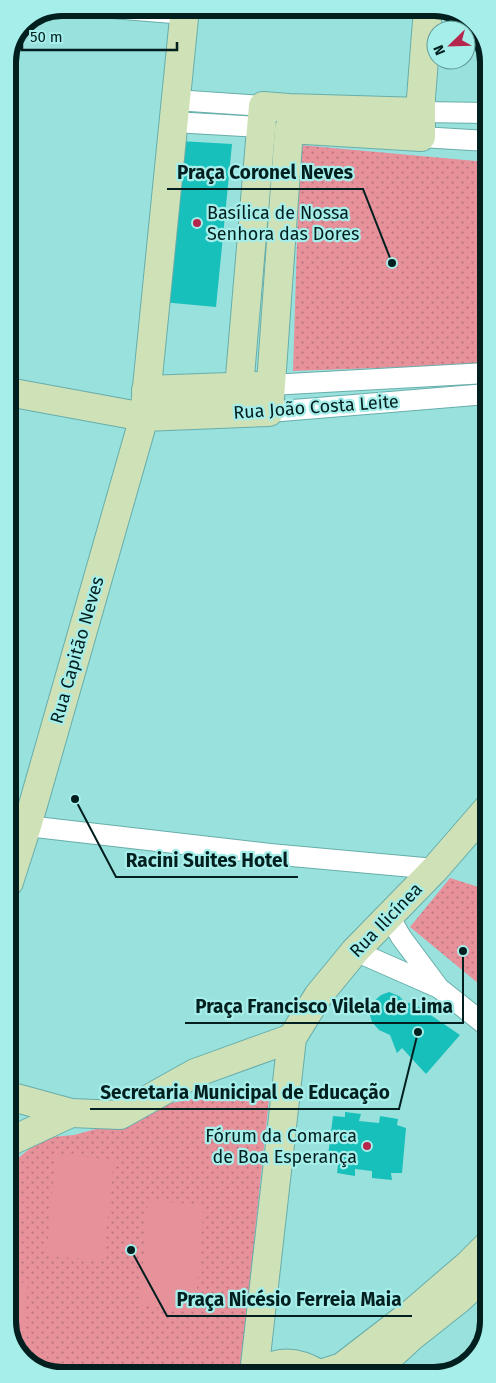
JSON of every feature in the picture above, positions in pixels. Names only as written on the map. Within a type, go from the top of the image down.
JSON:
[{"type":"street","name":"Rua Capitão Neves","points":[[16,860],[144,417],[184,16]]},
{"type":"street","points":[[421,124],[428,16]]},
{"type":"street","points":[[174,111],[289,119],[421,124],[480,114]]},
{"type":"street","points":[[239,400],[262,116]]},
{"type":"street","points":[[269,412],[289,119]]},
{"type":"street","points":[[421,124],[480,139]]},
{"type":"street","name":"Rua João Costa Leite","points":[[16,393],[144,417],[239,400],[270,386],[480,373]]},
{"type":"street","name":"Rua João Costa Leite","points":[[146,390],[239,400],[269,412],[480,395]]},
{"type":"street","name":"Rua Ilicínea","points":[[292,1038],[318,996],[355,951],[435,869],[480,817]]},
{"type":"street","points":[[27,826],[270,854],[435,869]]},
{"type":"street","points":[[389,916],[401,938],[439,988],[480,1021]]},
{"type":"street","points":[[355,951],[439,988]]},
{"type":"street","points":[[16,1098],[71,1113],[120,1115],[195,1073],[292,1038],[256,1367]]},
{"type":"street","points":[[16,1139],[71,1113]]},
{"type":"street","points":[[342,1367],[412,1313],[480,1253]]},
{"type":"street","points":[[378,1367],[411,1336],[480,1279]]},
{"type":"street","points":[[270,1367],[294,1363],[307,1367]]},
{"type":"shaded area","points":[[300,145],[480,161],[480,364],[293,371]]},
{"type":"shaded area","points":[[450,878],[480,887],[480,983],[479,984],[410,927]]},
{"type":"shaded area","points":[[218,1094],[269,1099],[241,1367],[60,1367],[45,1363],[32,1355],[24,1346],[18,1332],[16,1320],[16,1160],[32,1147],[52,1137],[74,1135],[96,1129],[132,1118],[167,1104]]},
{"type":"shaded area","points":[[56,1154],[114,1160],[103,1260],[46,1256]]},
{"type":"shaded area","points":[[148,1200],[204,1205],[195,1312],[140,1305]]},
{"type":"shaded area","points":[[16,1282],[28,1283],[22,1343],[16,1320]]},
{"type":"building","name":"Basílica de Nossa Senhora das Dores","points":[[179,141],[232,144],[216,307],[162,302]]},
{"type":"building","points":[[389,992],[399,996],[406,1003],[413,1003],[460,1035],[426,1074],[402,1048],[397,1053],[390,1035],[379,1030],[372,1022],[369,1012],[373,1002],[381,995]]},
{"type":"building","name":"Fórum da Comarca de Boa Esperança","points":[[345,1112],[361,1114],[359,1121],[379,1123],[380,1116],[398,1119],[397,1125],[406,1128],[402,1173],[391,1173],[392,1180],[372,1178],[372,1171],[355,1169],[355,1176],[337,1173],[338,1165],[327,1164],[333,1116],[345,1117]]},
{"type":"place","name":"Basílica de Nossa Senhora das Dores","points":[[197,223]]},
{"type":"place","name":"Praça Coronel Neves","points":[[392,263]]},
{"type":"place","name":"Racini Suites Hotel","points":[[75,799]]},
{"type":"place","name":"Praça Francisco Vilela de Lima","points":[[463,951]]},
{"type":"place","name":"Secretaria Municipal de Educação","points":[[418,1032]]},
{"type":"place","name":"Fórum da Comarca de Boa Esperança","points":[[367,1146]]},
{"type":"place","name":"Praça Nicésio Ferreia Maia","points":[[131,1250]]}]
